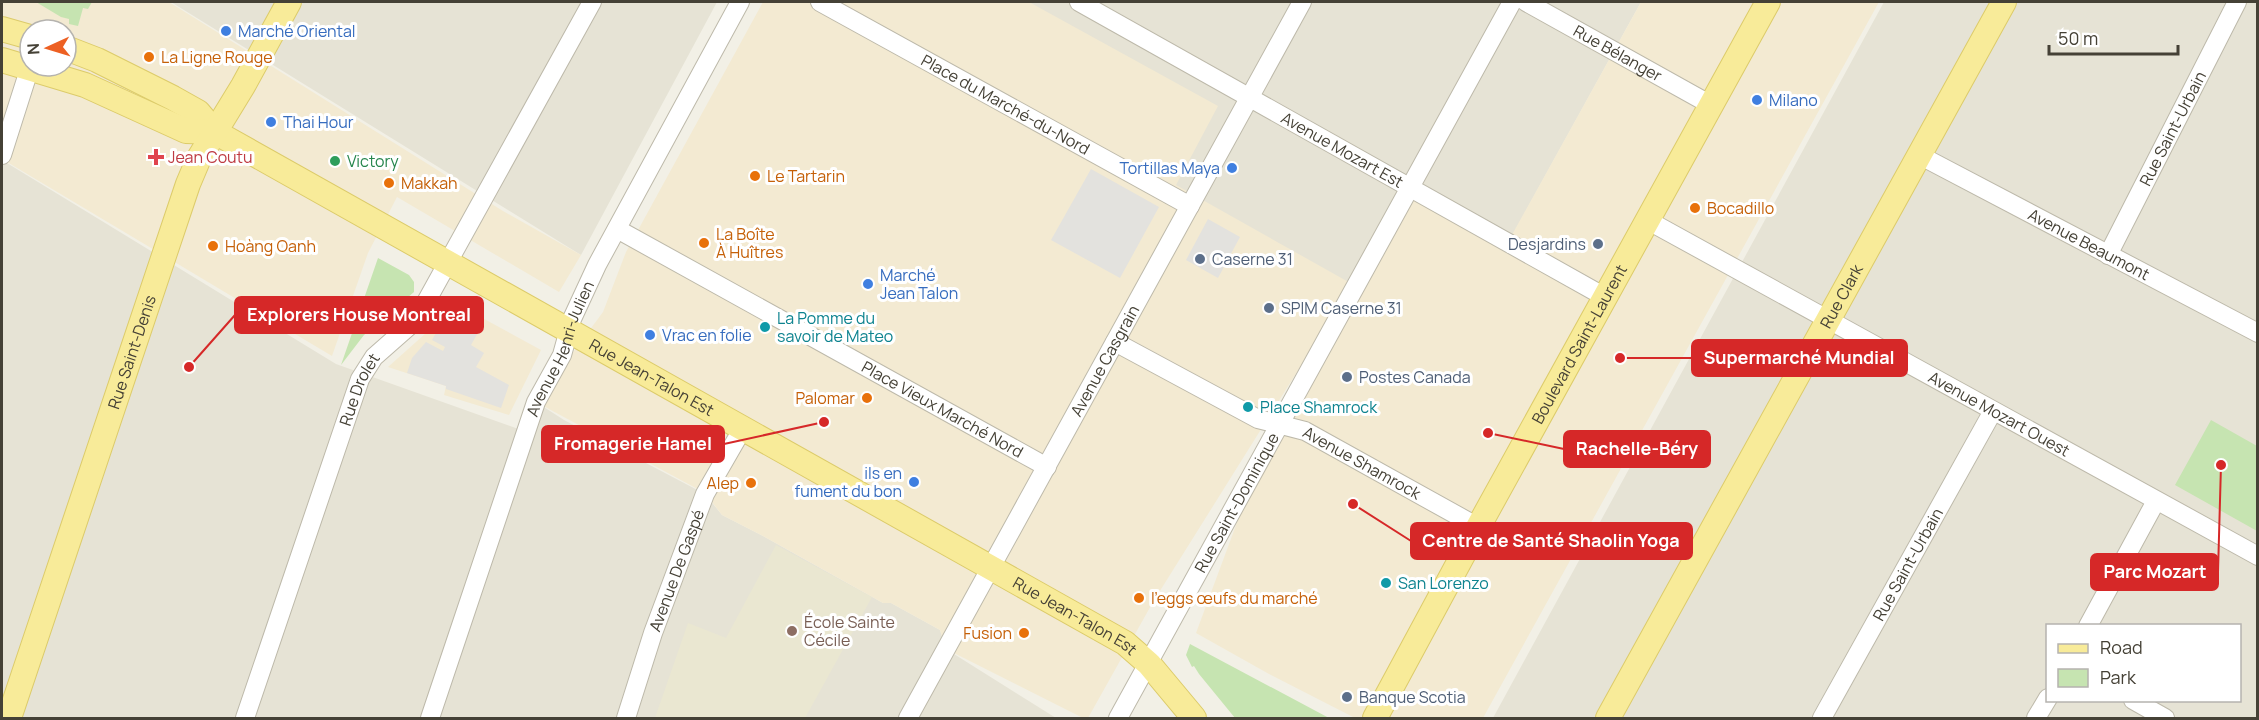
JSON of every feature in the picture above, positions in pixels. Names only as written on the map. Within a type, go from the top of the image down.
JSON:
[{"type":"main road","name":"Rue Saint-Denis","points":[[9,718],[196,163],[243,86],[289,2]]},
{"type":"main road","name":"Boulevard Saint-Laurent","points":[[1375,718],[1768,2]]},
{"type":"main road","name":"Rue Clark","points":[[1608,718],[2004,2]]},
{"type":"main road","points":[[2,29],[18,34]]},
{"type":"main road","name":"Rue Jean-Talon Est","points":[[78,53],[102,62],[198,112],[214,132],[1125,644],[1149,664],[1194,718]]},
{"type":"main road","name":"Rue Jean-Talon Est","points":[[2,60],[18,64]]},
{"type":"main road","name":"Rue Jean-Talon Est","points":[[62,78],[103,92],[186,131],[214,132]]},
{"type":"street","name":"Rue Drolet","points":[[245,718],[360,379],[374,357],[412,324],[592,2]]},
{"type":"street","name":"Avenue Henri-Julien","points":[[430,718],[539,396],[562,355],[583,297],[617,229],[740,2]]},
{"type":"street","name":"Place du Marché-du-Nord","points":[[820,2],[1190,206]]},
{"type":"street","name":"Avenue Mozart Est","points":[[1079,2],[1102,7],[1249,97],[1605,297]]},
{"type":"street","name":"Avenue Casgrain","points":[[908,718],[1302,2]]},
{"type":"street","name":"Rue Saint-Dominique","points":[[1118,718],[1512,2]]},
{"type":"street","name":"Rue Bélanger","points":[[1526,2],[1711,105]]},
{"type":"street","name":"Rue Saint-Urbain","points":[[2108,255],[2237,2]]},
{"type":"street","points":[[2,154],[26,78]]},
{"type":"street","name":"Avenue Beaumont","points":[[1919,155],[2258,333]]},
{"type":"street","name":"Avenue Mozart Ouest","points":[[1647,220],[2258,556]]},
{"type":"street","name":"Place Vieux Marché Nord","points":[[617,229],[1047,466]]},
{"type":"street","name":"Avenue Shamrock","points":[[1115,342],[1258,419],[1305,431],[1478,527]]},
{"type":"street","name":"Rue Saint-Urbain","points":[[1822,718],[1993,411]]},
{"type":"street","name":"Avenue De Gaspé","points":[[626,718],[653,633],[705,494],[743,428]]},
{"type":"street","points":[[2089,624],[2156,501]]},
{"type":"street","points":[[2036,718],[2046,701]]},
{"type":"street","points":[[2137,702],[2166,718]]},
{"type":"shaded area","points":[[2,2],[169,2],[503,211],[581,255],[559,292],[397,197],[368,253],[332,356],[2,159]]},
{"type":"shaded area","points":[[171,2],[717,2],[581,255]]},
{"type":"shaded area","points":[[763,2],[1029,2],[1218,106],[1176,185],[1352,284],[1153,602],[1088,718],[1083,718],[946,649],[940,630],[891,603],[883,603],[722,515],[705,493],[536,402],[603,312],[626,252]]},
{"type":"shaded area","points":[[851,2],[1641,2],[1508,243],[1353,292]]},
{"type":"shaded area","points":[[1641,2],[1879,2],[1483,718],[1355,718],[1196,633],[1268,439],[1410,188],[1508,242]]},
{"type":"shaded area","points":[[1884,2],[2257,2],[2257,718],[1493,718]]},
{"type":"shaded area","points":[[2,160],[336,364],[527,432],[536,402],[564,420],[705,494],[722,515],[883,603],[891,603],[940,630],[946,649],[1056,718],[2,718]]},
{"type":"shaded area","points":[[1091,169],[1159,207],[1120,278],[1051,240]]},
{"type":"shaded area","points":[[1208,219],[1240,237],[1218,278],[1186,260]]},
{"type":"shaded area","points":[[451,301],[541,350],[509,415],[444,395],[446,386],[388,367],[435,325]]},
{"type":"shaded area","points":[[449,310],[480,329],[471,345],[484,353],[476,367],[509,385],[501,408],[407,373],[412,358],[426,342],[443,351],[445,347],[432,340]]},
{"type":"shaded area","name":"École Sainte Cécile","points":[[776,545],[872,597],[805,718],[655,718],[688,623],[726,638]]},
{"type":"green space","points":[[36,2],[92,2],[88,9],[83,8],[78,26],[78,18],[61,17]]},
{"type":"green space","points":[[378,258],[409,275],[414,282],[414,292],[364,335],[341,365]]},
{"type":"green space","points":[[2211,420],[2257,446],[2257,531],[2175,485]]},
{"type":"green space","points":[[1190,644],[1329,718],[1235,718],[1194,666],[1192,667],[1186,655]]},
{"type":"place","name":"Marché Oriental","points":[[226,31]]},
{"type":"place","name":"La Ligne Rouge","points":[[149,57]]},
{"type":"place","name":"Milano","points":[[1757,100]]},
{"type":"place","name":"Thai Hour","points":[[271,122]]},
{"type":"place","name":"Jean Coutu","points":[[156,157]]},
{"type":"place","name":"Victory","points":[[335,161]]},
{"type":"place","name":"Tortillas Maya","points":[[1232,168]]},
{"type":"place","name":"Le Tartarin","points":[[755,176]]},
{"type":"place","name":"Makkah","points":[[389,183]]},
{"type":"place","name":"Bocadillo","points":[[1695,208]]},
{"type":"place","name":"La Boîte À Huîtres","points":[[704,243]]},
{"type":"place","name":"Desjardins","points":[[1598,244]]},
{"type":"place","name":"Hoàng Oanh","points":[[213,246]]},
{"type":"place","name":"Caserne 31","points":[[1200,259]]},
{"type":"place","name":"Marché Jean Talon","points":[[868,284]]},
{"type":"place","name":"SPIM Caserne 31","points":[[1269,308]]},
{"type":"place","name":"La Pomme du savoir de Mateo","points":[[765,327]]},
{"type":"place","name":"Vrac en folie","points":[[650,335]]},
{"type":"place","name":"Supermarché Mundial","points":[[1620,358]]},
{"type":"place","name":"Explorers House Montreal","points":[[189,367]]},
{"type":"place","name":"Postes Canada","points":[[1347,377]]},
{"type":"place","name":"Palomar","points":[[867,398]]},
{"type":"place","name":"Place Shamrock","points":[[1248,407]]},
{"type":"place","name":"Fromagerie Hamel","points":[[824,422]]},
{"type":"place","name":"Rachelle-Béry","points":[[1488,433]]},
{"type":"place","name":"Parc Mozart","points":[[2221,465]]},
{"type":"place","name":"ils en fument du bon","points":[[914,482]]},
{"type":"place","name":"Alep","points":[[751,483]]},
{"type":"place","name":"Centre de Santé Shaolin Yoga","points":[[1353,504]]},
{"type":"place","name":"San Lorenzo","points":[[1386,583]]},
{"type":"place","name":"l'eggs œufs du marché","points":[[1139,598]]},
{"type":"place","name":"École Sainte Cécile","points":[[792,631]]},
{"type":"place","name":"Fusion","points":[[1024,633]]},
{"type":"place","name":"Banque Scotia","points":[[1347,697]]}]
